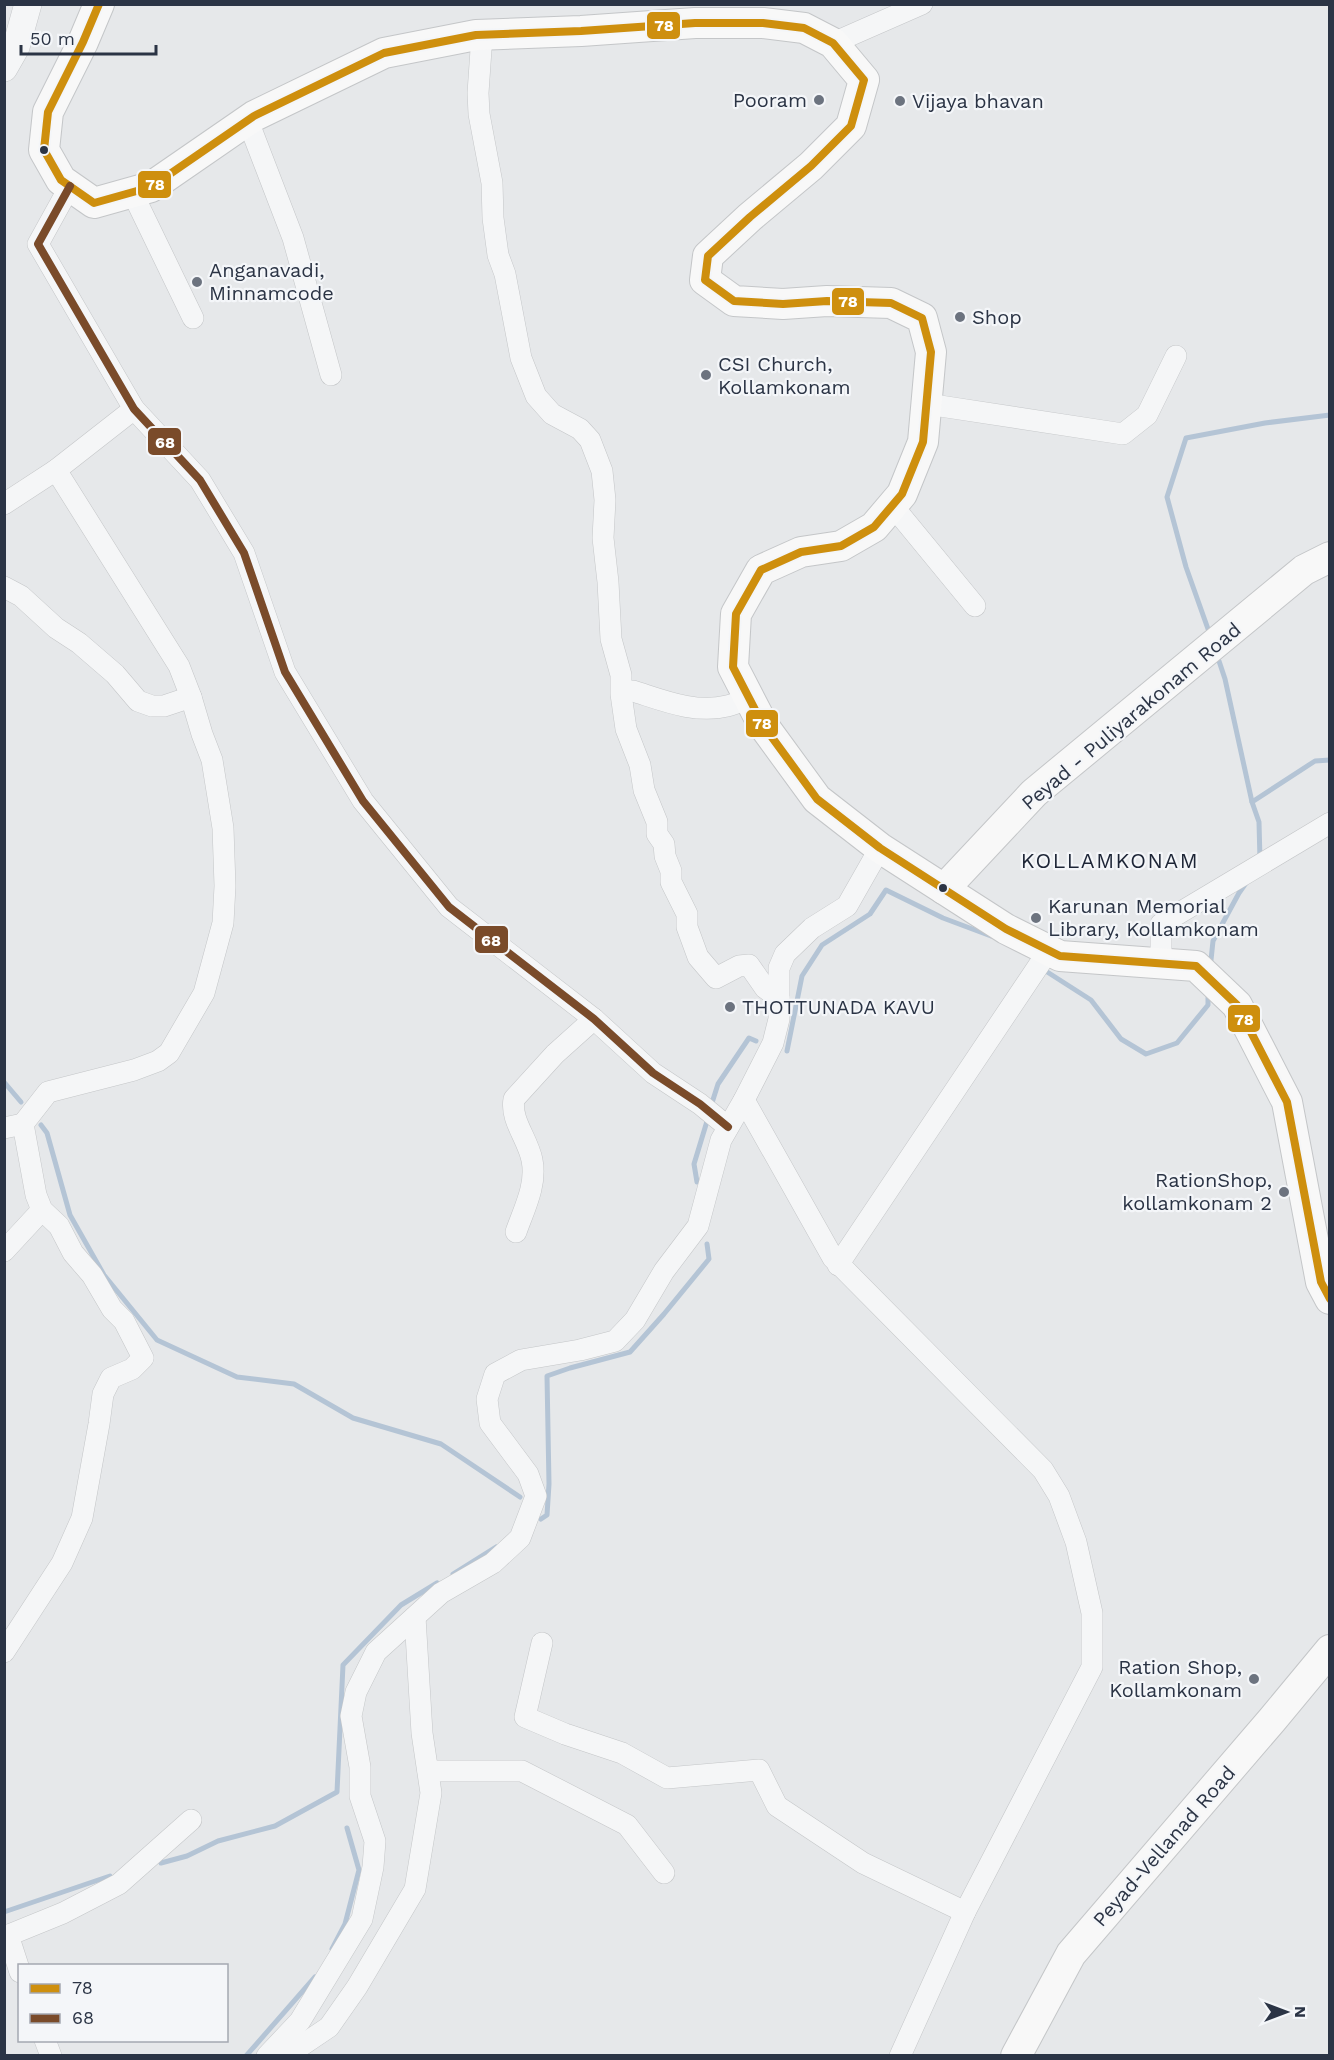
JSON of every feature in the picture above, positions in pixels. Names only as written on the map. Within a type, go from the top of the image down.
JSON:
[{"type":"main road","points":[[99,4],[48,112],[44,150],[61,180],[94,203],[151,187],[248,120],[384,54],[482,35],[694,23],[763,23],[804,28],[833,43],[864,80],[851,126],[811,166],[708,256],[705,280],[734,301],[783,304],[826,301],[891,303],[922,318],[931,352],[923,442],[902,494],[874,527],[841,546],[801,552],[761,570],[736,614],[733,667],[763,725],[817,799],[880,848],[1047,953],[1060,956],[1196,966],[1237,1005],[1287,1102],[1321,1282],[1329,1299]]},
{"type":"main road","name":"Peyad - Puliyarakonam Road","points":[[944,889],[1034,793],[1304,570],[1329,557]]},
{"type":"main road","name":"Peyad-Vellanad Road","points":[[1016,2055],[1071,1954],[1272,1720],[1329,1650]]},
{"type":"street","points":[[4,68],[16,47],[28,4]]},
{"type":"street","points":[[833,43],[922,4]]},
{"type":"street","points":[[482,35],[479,114],[492,183],[498,255],[505,274],[519,346],[530,384],[536,396],[552,414],[580,429],[590,441],[602,471],[605,500],[603,538],[611,639],[621,675],[626,729],[640,765],[644,790],[657,822],[657,834],[664,844],[665,856],[671,871],[671,882],[687,914],[687,927],[698,957],[716,978],[739,966],[749,965],[765,988],[779,998]]},
{"type":"street","points":[[248,120],[293,238],[331,375]]},
{"type":"street","points":[[70,186],[38,244],[134,409],[200,480],[244,554],[285,672],[363,801],[449,907],[594,1019],[652,1073],[700,1104],[724,1124]]},
{"type":"street","points":[[132,192],[193,318]]},
{"type":"street","points":[[927,404],[1123,434],[1147,415],[1176,356]]},
{"type":"street","points":[[4,504],[56,470],[134,409]]},
{"type":"street","points":[[4,1652],[62,1563],[82,1518],[103,1394],[111,1378],[132,1369],[143,1358],[124,1321],[112,1309],[93,1275],[73,1253],[59,1226],[42,1210],[14,1126],[48,1092],[135,1070],[158,1061],[169,1053],[204,993],[223,923],[223,828],[212,760],[191,697],[179,666],[56,470]]},
{"type":"street","points":[[892,506],[975,606]]},
{"type":"street","points":[[4,587],[21,597],[56,628],[79,643],[115,674],[138,702],[152,706],[164,706],[191,697]]},
{"type":"street","points":[[633,690],[676,705],[708,708],[726,706],[750,698]]},
{"type":"street","points":[[1161,963],[1161,924],[1329,823]]},
{"type":"street","points":[[267,2055],[300,2022],[362,1920],[373,1867],[375,1842],[360,1796],[360,1767],[351,1716],[356,1692],[376,1652],[441,1593],[493,1563],[520,1538],[536,1496],[528,1474],[490,1423],[487,1399],[495,1374],[522,1360],[580,1350],[615,1341],[635,1320],[664,1271],[698,1226],[724,1124],[744,1100],[773,1043],[779,1019],[779,968],[785,954],[812,928],[847,906],[880,848]]},
{"type":"street","points":[[838,1265],[1047,953]]},
{"type":"street","points":[[516,1232],[533,1183],[532,1160],[513,1109],[514,1099],[555,1054],[594,1019]]},
{"type":"street","points":[[744,1100],[832,1258],[1043,1470],[1059,1496],[1076,1542],[1092,1613],[1092,1667],[965,1912],[900,2055]]},
{"type":"street","points":[[4,1251],[42,1210]]},
{"type":"street","points":[[286,2055],[329,2027],[357,1987],[415,1889],[431,1792],[422,1733],[415,1617]]},
{"type":"street","points":[[542,1643],[525,1717],[565,1734],[622,1753],[667,1778],[759,1770],[777,1806],[863,1863],[965,1912]]},
{"type":"street","points":[[428,1771],[522,1771],[627,1825],[664,1873]]},
{"type":"street","points":[[18,1967],[6,1936],[63,1913],[119,1884],[191,1820]]},
{"type":"waterway","points":[[1208,629],[1186,567],[1167,497],[1186,438],[1265,423],[1330,415]]},
{"type":"waterway","points":[[1219,661],[1252,802]]},
{"type":"waterway","points":[[1260,860],[1259,822],[1252,802],[1315,761],[1330,760]]},
{"type":"waterway","points":[[1211,960],[1213,941],[1246,883]]},
{"type":"waterway","points":[[787,1051],[802,976],[822,945],[870,914],[886,890],[943,918],[991,936]]},
{"type":"waterway","points":[[1041,968],[1091,1000],[1121,1039],[1146,1054],[1177,1043],[1208,1005],[1208,998]]},
{"type":"waterway","points":[[711,1106],[718,1084],[749,1038],[756,1041]]},
{"type":"waterway","points":[[4,1082],[21,1102]]},
{"type":"waterway","points":[[697,1182],[694,1164],[708,1118]]},
{"type":"waterway","points":[[41,1125],[47,1133],[70,1215],[104,1275],[157,1340],[237,1377],[294,1384],[353,1418],[441,1444],[520,1497]]},
{"type":"waterway","points":[[541,1519],[547,1515],[549,1484],[547,1376],[630,1352],[709,1259],[707,1244]]},
{"type":"waterway","points":[[453,1574],[496,1547]]},
{"type":"waterway","points":[[161,1863],[187,1856],[218,1841],[275,1826],[337,1792],[343,1665],[401,1605],[437,1583]]},
{"type":"waterway","points":[[332,1949],[345,1924],[359,1870],[347,1828]]},
{"type":"waterway","points":[[4,1912],[110,1876]]},
{"type":"waterway","points":[[246,2056],[315,1977]]},
{"type":"transit line","name":"78","points":[[99,4],[48,112],[44,150],[61,180],[94,203],[151,187],[254,116],[384,53],[476,35],[695,23],[763,23],[804,28],[833,43],[864,80],[851,126],[811,166],[708,256],[705,280],[734,301],[783,304],[827,301],[891,303],[922,318],[931,352],[923,442],[902,494],[874,527],[841,546],[801,552],[761,570],[736,614],[733,667],[763,725],[817,799],[880,848],[1006,929],[1060,956],[1196,966],[1237,1005],[1287,1102],[1321,1282],[1330,1299]]},
{"type":"transit line","name":"68","points":[[70,186],[38,244],[134,409],[200,480],[244,553],[285,672],[363,801],[449,907],[594,1019],[653,1073],[700,1104],[728,1127]]},
{"type":"place","name":"Pooram","points":[[819,100]]},
{"type":"place","name":"Vijaya bhavan","points":[[900,101]]},
{"type":"place","name":"Anganavadi, Minnamcode","points":[[197,282]]},
{"type":"place","name":"Shop","points":[[960,317]]},
{"type":"place","name":"CSI Church, Kollamkonam","points":[[706,375]]},
{"type":"place","name":"Karunan Memorial Library, Kollamkonam","points":[[1036,918]]},
{"type":"place","name":"THOTTUNADA KAVU","points":[[730,1007]]},
{"type":"place","name":"RationShop, kollamkonam 2","points":[[1284,1192]]},
{"type":"place","name":"Ration Shop, Kollamkonam","points":[[1254,1679]]},
{"type":"district","name":"KOLLAMKONAM","points":[[1110,860]]}]
